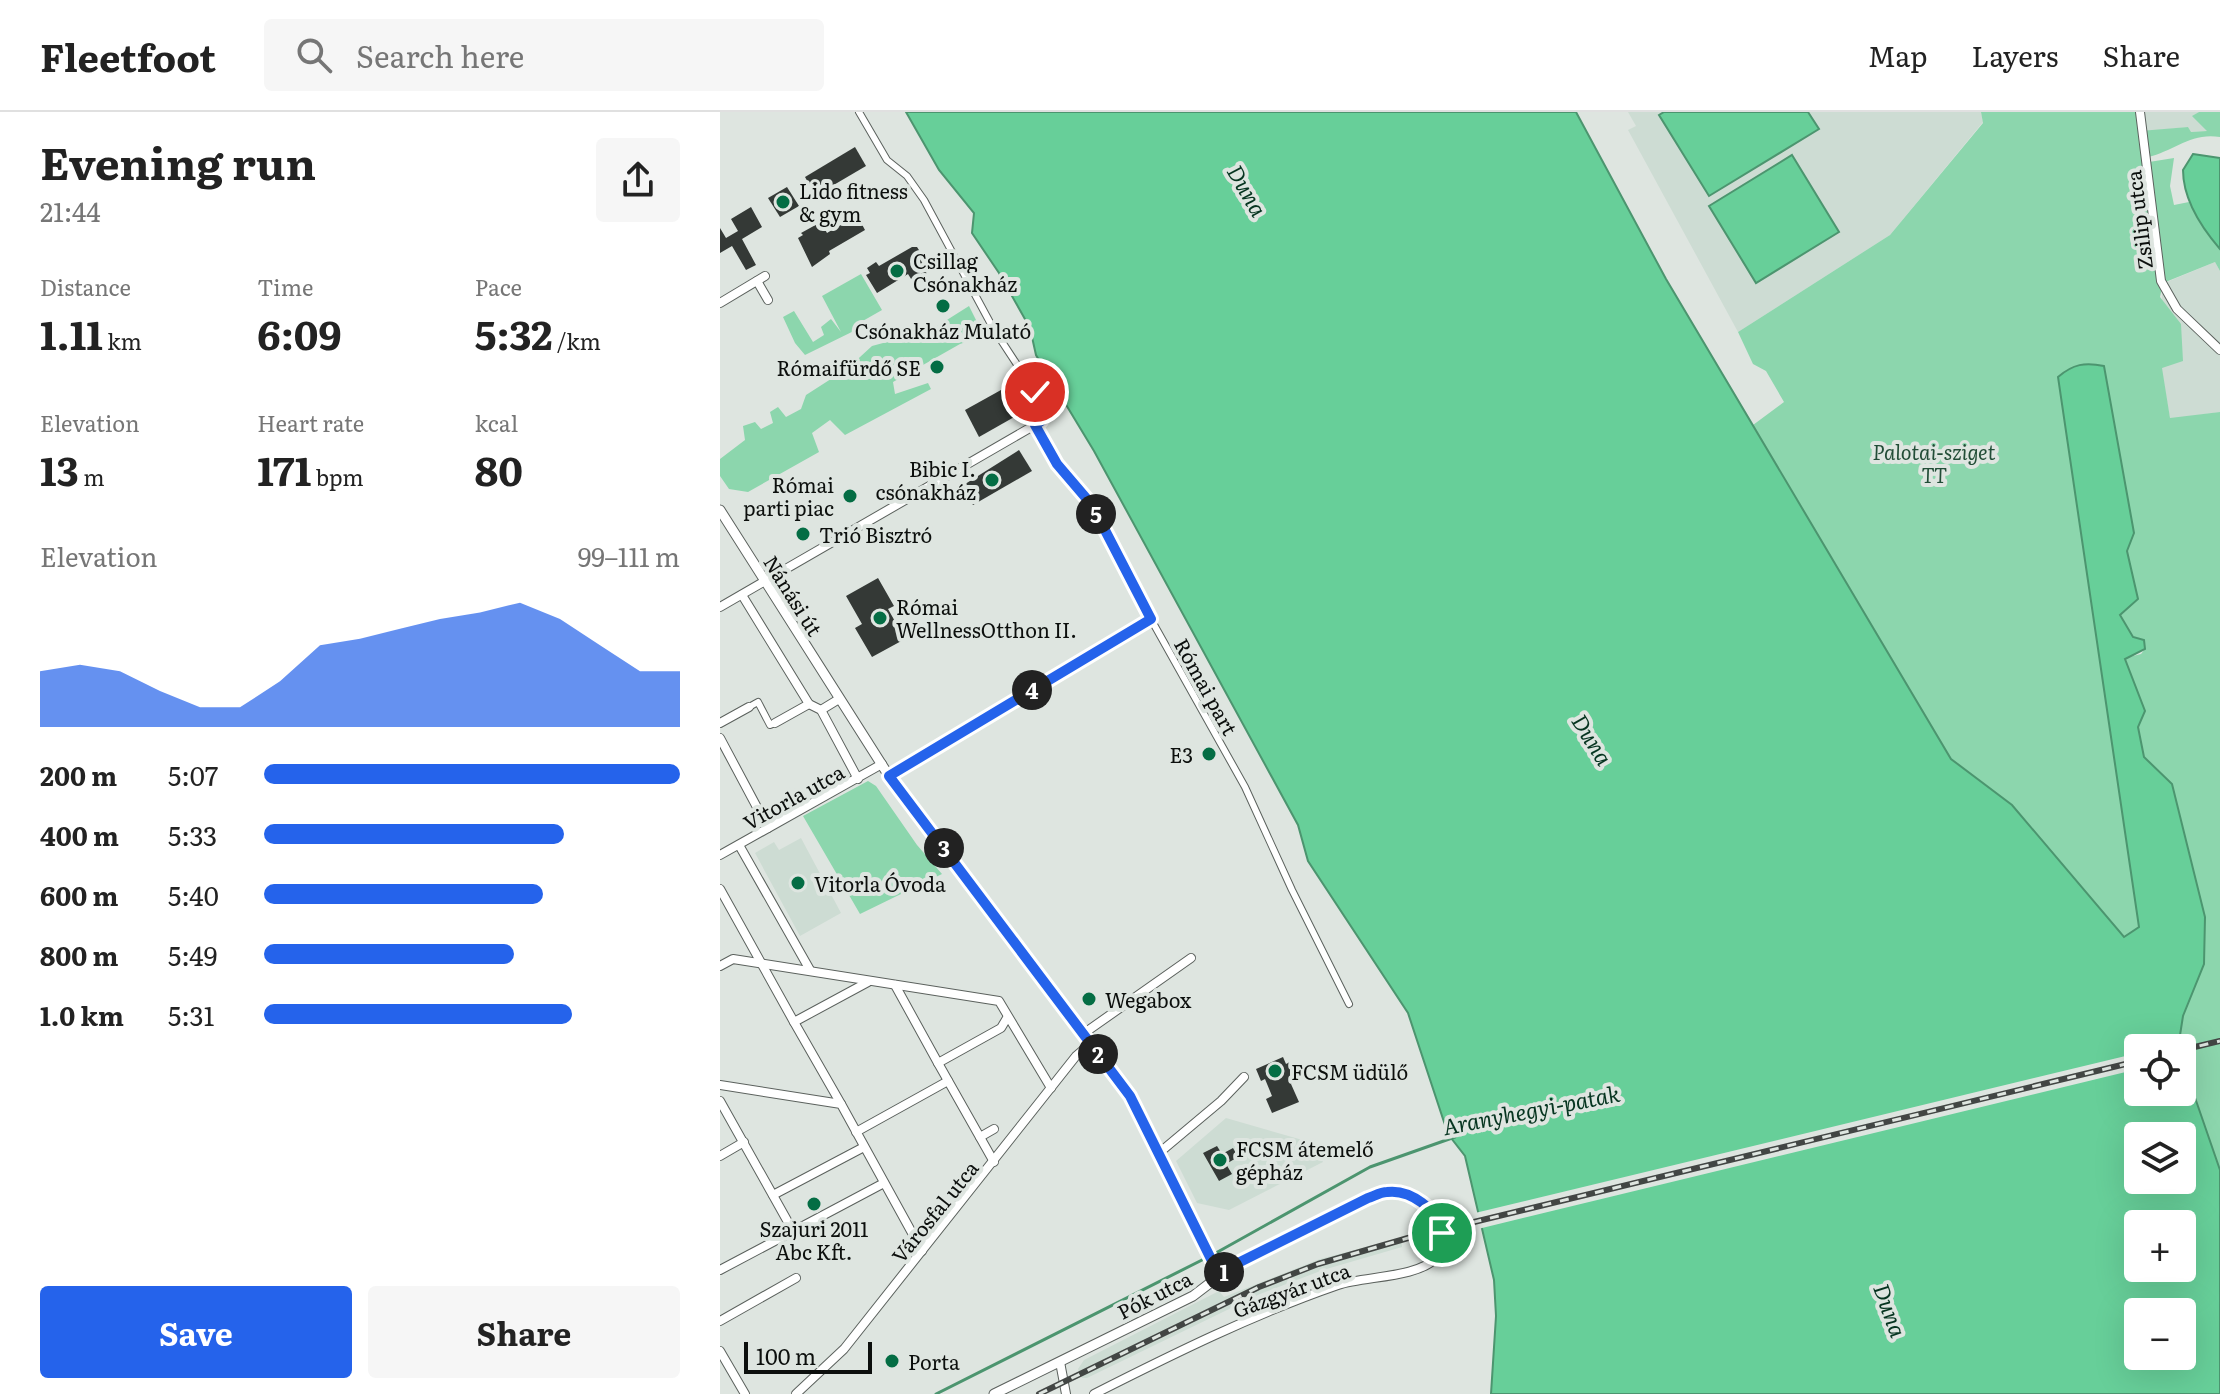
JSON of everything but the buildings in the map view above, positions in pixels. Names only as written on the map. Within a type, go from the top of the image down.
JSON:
[{"type":"street","name":"Római part","points":[[859,112],[887,160],[907,176],[924,200],[993,328],[1035,392],[1041,421],[1035,425],[1057,464],[1092,505],[1151,619],[1245,787],[1349,1004]]},
{"type":"street","name":"Zsilip utca","points":[[2140,112],[2161,281],[2177,309],[2220,350]]},
{"type":"street","points":[[720,303],[761,279],[768,300]]},
{"type":"street","points":[[720,607],[1035,425]]},
{"type":"street","name":"Nánási út","points":[[720,510],[889,776],[1130,1096],[1218,1271]]},
{"type":"street","points":[[742,595],[809,704],[821,710],[858,779]]},
{"type":"street","points":[[889,776],[1151,619]]},
{"type":"street","points":[[821,710],[839,699]]},
{"type":"street","points":[[720,723],[758,702],[770,725],[809,704]]},
{"type":"street","points":[[720,738],[768,828]]},
{"type":"street","name":"Vitorla utca","points":[[720,855],[882,764]]},
{"type":"street","points":[[739,845],[810,970]]},
{"type":"street","points":[[720,889],[922,1251]]},
{"type":"street","points":[[1083,1034],[1191,958]]},
{"type":"street","points":[[720,966],[733,959],[999,1001],[1051,1088]]},
{"type":"street","points":[[794,1022],[869,981]]},
{"type":"street","points":[[895,985],[994,1162]]},
{"type":"street","points":[[938,1063],[1001,1028],[1007,1018]]},
{"type":"street","name":"Városfal utca","points":[[796,1394],[844,1349],[1051,1088],[1090,1044]]},
{"type":"street","points":[[1159,1153],[1221,1101],[1244,1077]]},
{"type":"street","points":[[856,1132],[948,1081]]},
{"type":"street","points":[[720,1085],[841,1104]]},
{"type":"street","points":[[720,1101],[793,1231]]},
{"type":"street","points":[[980,1137],[994,1129]]},
{"type":"street","points":[[720,1156],[744,1142]]},
{"type":"street","points":[[773,1195],[864,1147]]},
{"type":"street","points":[[720,1270],[884,1183]]},
{"type":"street","name":"Gázgyár utca","points":[[1094,1394],[1279,1306],[1342,1284],[1418,1269],[1433,1262],[1443,1245],[1440,1224],[1423,1204],[1408,1195],[1387,1192],[1368,1198]]},
{"type":"street","name":"Pók utca","points":[[994,1394],[1193,1296],[1206,1288],[1218,1271],[1368,1198]]},
{"type":"street","points":[[720,1321],[796,1278]]},
{"type":"street","points":[[720,1351],[745,1394]]},
{"type":"street","points":[[1060,1362],[1066,1394]]},
{"type":"shaded area","points":[[1628,112],[1981,112],[1983,122],[1890,235],[1738,332],[1628,130],[1636,126]]},
{"type":"shaded area","points":[[2136,112],[2199,112],[2193,116],[2208,131],[2190,132],[2188,127],[2139,132]]},
{"type":"shaded area","points":[[2215,262],[2220,271],[2220,412],[2170,419],[2161,367],[2162,284]]},
{"type":"shaded area","name":"Vitorla Óvoda","points":[[801,838],[841,913],[800,936],[755,853],[774,842],[779,850]]},
{"type":"shaded area","points":[[1226,1118],[1313,1143],[1323,1162],[1229,1210],[1197,1203],[1176,1161]]},
{"type":"shaded area","points":[[1401,1238],[1402,1247],[1323,1270],[1260,1294],[1087,1378],[1082,1378],[1078,1369],[1084,1360],[1219,1291],[1224,1297],[1320,1259]]},
{"type":"green space","name":"Palotai-sziget TT","points":[[1981,112],[2136,112],[2140,131],[2188,127],[2191,132],[2207,131],[2192,116],[2199,112],[2220,112],[2220,137],[2200,137],[2148,157],[2149,162],[2174,158],[2170,186],[2174,205],[2189,202],[2220,249],[2220,271],[2215,262],[2163,283],[2160,297],[2181,324],[2183,361],[2162,368],[2170,418],[2220,412],[2220,1170],[2196,1101],[2196,1034],[2180,1034],[2183,1016],[2204,965],[2205,917],[2172,784],[2144,757],[2138,726],[2145,711],[2125,658],[2141,654],[2145,649],[2144,640],[2133,637],[2120,615],[2138,599],[2127,551],[2134,533],[2104,366],[2080,365],[2058,377],[2139,928],[2124,937],[2012,805],[1951,759],[1753,425],[1784,402],[1766,371],[1753,364],[1738,332],[1890,235],[1983,123]]},
{"type":"green space","points":[[861,274],[882,310],[861,322],[864,326],[805,355],[795,343],[783,317],[794,311],[813,342],[824,335],[821,327],[831,319],[841,332],[822,296]]},
{"type":"green space","points":[[969,306],[984,336],[960,344],[893,382],[895,394],[928,383],[931,389],[845,435],[830,420],[812,433],[819,452],[748,492],[729,489],[720,476],[720,459],[745,440],[743,426],[755,422],[761,429],[773,423],[770,412],[778,407],[786,417],[801,409],[806,395],[848,368],[872,346],[931,330]]},
{"type":"green space","points":[[868,781],[876,786],[917,845],[942,874],[860,914],[803,816]]},
{"type":"water","name":"Duna","points":[[906,112],[1576,112],[1666,279],[1951,759],[2012,805],[2124,937],[2139,927],[2058,377],[2080,365],[2104,366],[2134,533],[2127,551],[2138,599],[2120,615],[2133,637],[2144,640],[2145,649],[2125,659],[2145,711],[2138,727],[2144,757],[2172,784],[2205,917],[2204,964],[2183,1016],[2180,1034],[2124,1034],[2124,1106],[2196,1106],[2196,1101],[2220,1170],[2220,1394],[1491,1394],[1496,1316],[1494,1280],[1465,1156],[1448,1134],[1408,1013],[1308,861],[1298,825],[1094,451],[1036,355],[1030,328],[972,233],[974,213],[939,170]]},
{"type":"water","points":[[1664,112],[1808,112],[1819,129],[1709,196],[1659,115]]},
{"type":"water","points":[[2193,154],[2220,158],[2220,249],[2200,222],[2186,192],[2183,170]]},
{"type":"water","points":[[1792,155],[1839,232],[1756,283],[1709,206]]},
{"type":"pier","points":[[2124,1056],[2124,1072],[1478,1229],[1475,1213]]},
{"type":"waterway","name":"Aranyhegyi-patak","points":[[1214,1254],[1370,1167],[1455,1137]]},
{"type":"waterway","name":"Aranyhegyi-patak","points":[[936,1394],[1208,1257]]},
{"type":"railway","points":[[2196,1047],[2220,1041]]},
{"type":"railway","points":[[1039,1394],[1259,1287],[1318,1264],[1408,1238],[2124,1064]]},
{"type":"place","name":"Lido fitness & gym","points":[[783,202]]},
{"type":"place","name":"Csillag Csónakház","points":[[897,271]]},
{"type":"place","name":"Csónakház Mulató","points":[[943,306]]},
{"type":"place","name":"Rómaifürdő SE","points":[[937,367]]},
{"type":"place","name":"Bibic I. csónakház","points":[[992,480]]},
{"type":"place","name":"Római parti piac","points":[[850,496]]},
{"type":"place","name":"Trió Bisztró","points":[[803,534]]},
{"type":"place","name":"Római WellnessOtthon II.","points":[[880,618]]},
{"type":"place","name":"E3","points":[[1209,754]]},
{"type":"place","name":"Vitorla Óvoda","points":[[798,883]]},
{"type":"place","name":"Wegabox","points":[[1089,999]]},
{"type":"place","name":"FCSM üdülő","points":[[1275,1071]]},
{"type":"place","name":"FCSM átemelő gépház","points":[[1220,1160]]},
{"type":"place","name":"Szajuri 2011 Abc Kft.","points":[[814,1204]]},
{"type":"place","name":"Porta","points":[[892,1361]]},
{"type":"route","points":[[1035,392],[1041,421],[1035,425],[1057,464],[1092,505],[1151,619],[889,776],[1130,1096],[1218,1273],[1368,1198],[1387,1192],[1408,1195],[1423,1204],[1433,1212],[1442,1233]]}]
